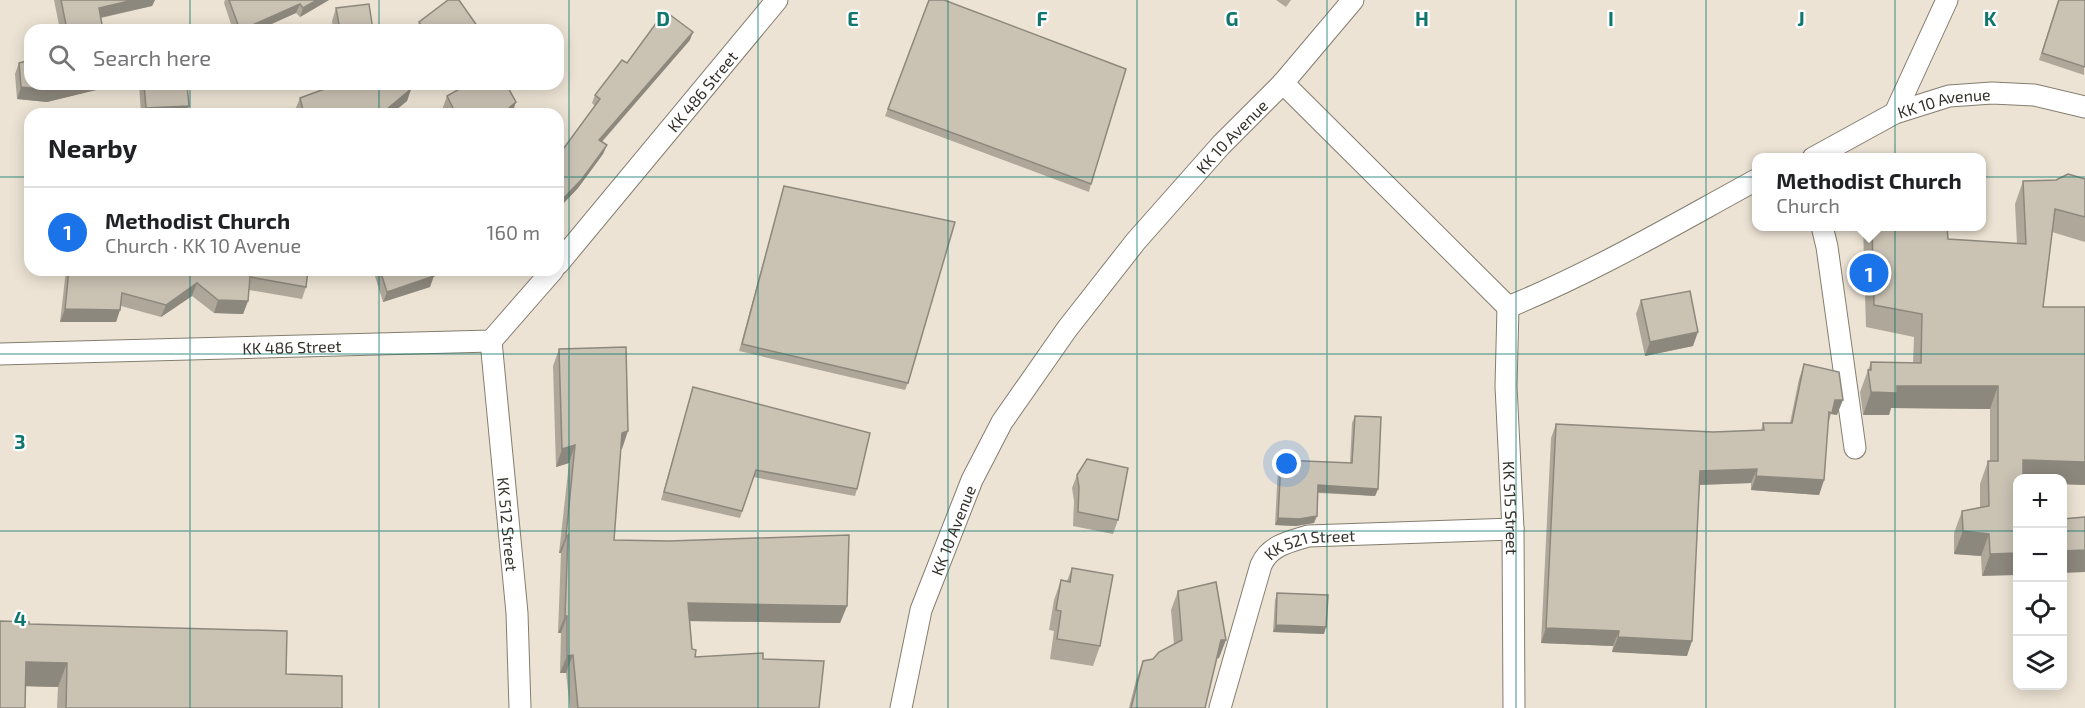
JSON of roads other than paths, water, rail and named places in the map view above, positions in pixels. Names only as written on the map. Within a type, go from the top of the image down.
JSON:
[{"type":"street","name":"KK 486 Street","points":[[564,257],[777,0]]},
{"type":"street","name":"KK 10 Avenue","points":[[901,708],[921,610],[968,490],[1002,422],[1067,329],[1136,241],[1221,145],[1283,83],[1353,0]]},
{"type":"street","points":[[1895,112],[1947,0]]},
{"type":"street","points":[[1283,83],[1508,308],[1551,290],[1596,267],[1752,182]]},
{"type":"street","name":"KK 10 Avenue","points":[[1822,153],[1895,112],[1949,96],[1992,93],[2034,95],[2085,107]]},
{"type":"street","points":[[1823,231],[1856,448]]},
{"type":"street","points":[[491,341],[548,276]]},
{"type":"street","name":"KK 515 Street","points":[[1508,308],[1506,386],[1513,529],[1514,708]]},
{"type":"street","name":"KK 486 Street","points":[[0,354],[491,341]]},
{"type":"street","name":"KK 512 Street","points":[[491,341],[517,613],[520,708]]},
{"type":"street","name":"KK 521 Street","points":[[1220,708],[1261,565],[1265,555],[1284,543],[1308,537],[1513,529]]},
{"type":"place","name":"Methodist Church","points":[[1869,273]]}]
